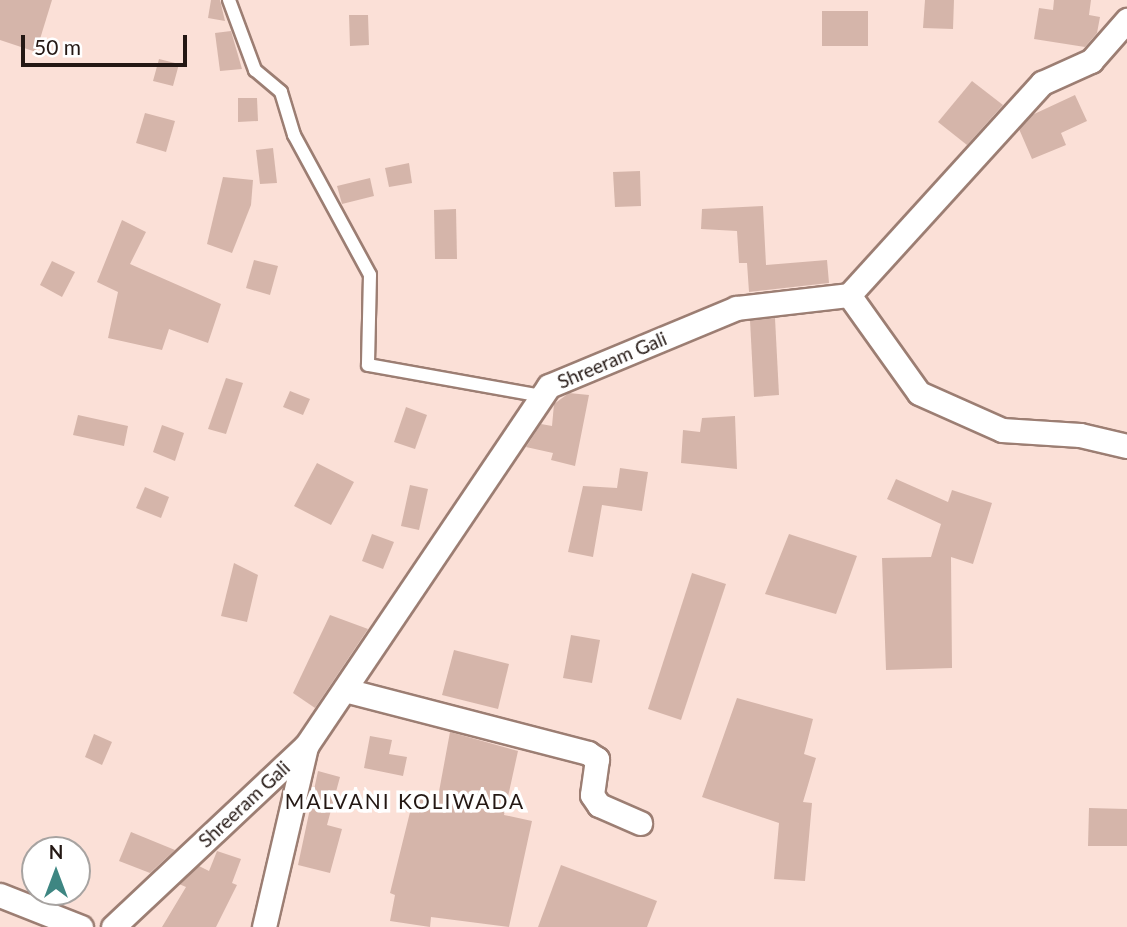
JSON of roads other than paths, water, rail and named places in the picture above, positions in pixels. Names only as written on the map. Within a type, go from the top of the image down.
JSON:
[{"type":"street","points":[[1127,20],[1091,61],[1042,83],[849,295],[919,393],[1002,430],[1080,435],[1127,446]]},
{"type":"street","name":"Shreeram Gali","points":[[113,927],[306,746],[548,386],[736,308],[849,295]]},
{"type":"street","points":[[345,690],[588,752],[597,758],[592,796],[640,823]]},
{"type":"street","points":[[264,927],[306,746]]},
{"type":"street","points":[[0,895],[81,927]]},
{"type":"lane","points":[[229,0],[255,70],[281,92],[294,135],[370,275],[368,365],[542,396]]},
{"type":"district","name":"MALVANI KOLIWADA","points":[[405,801]]}]
